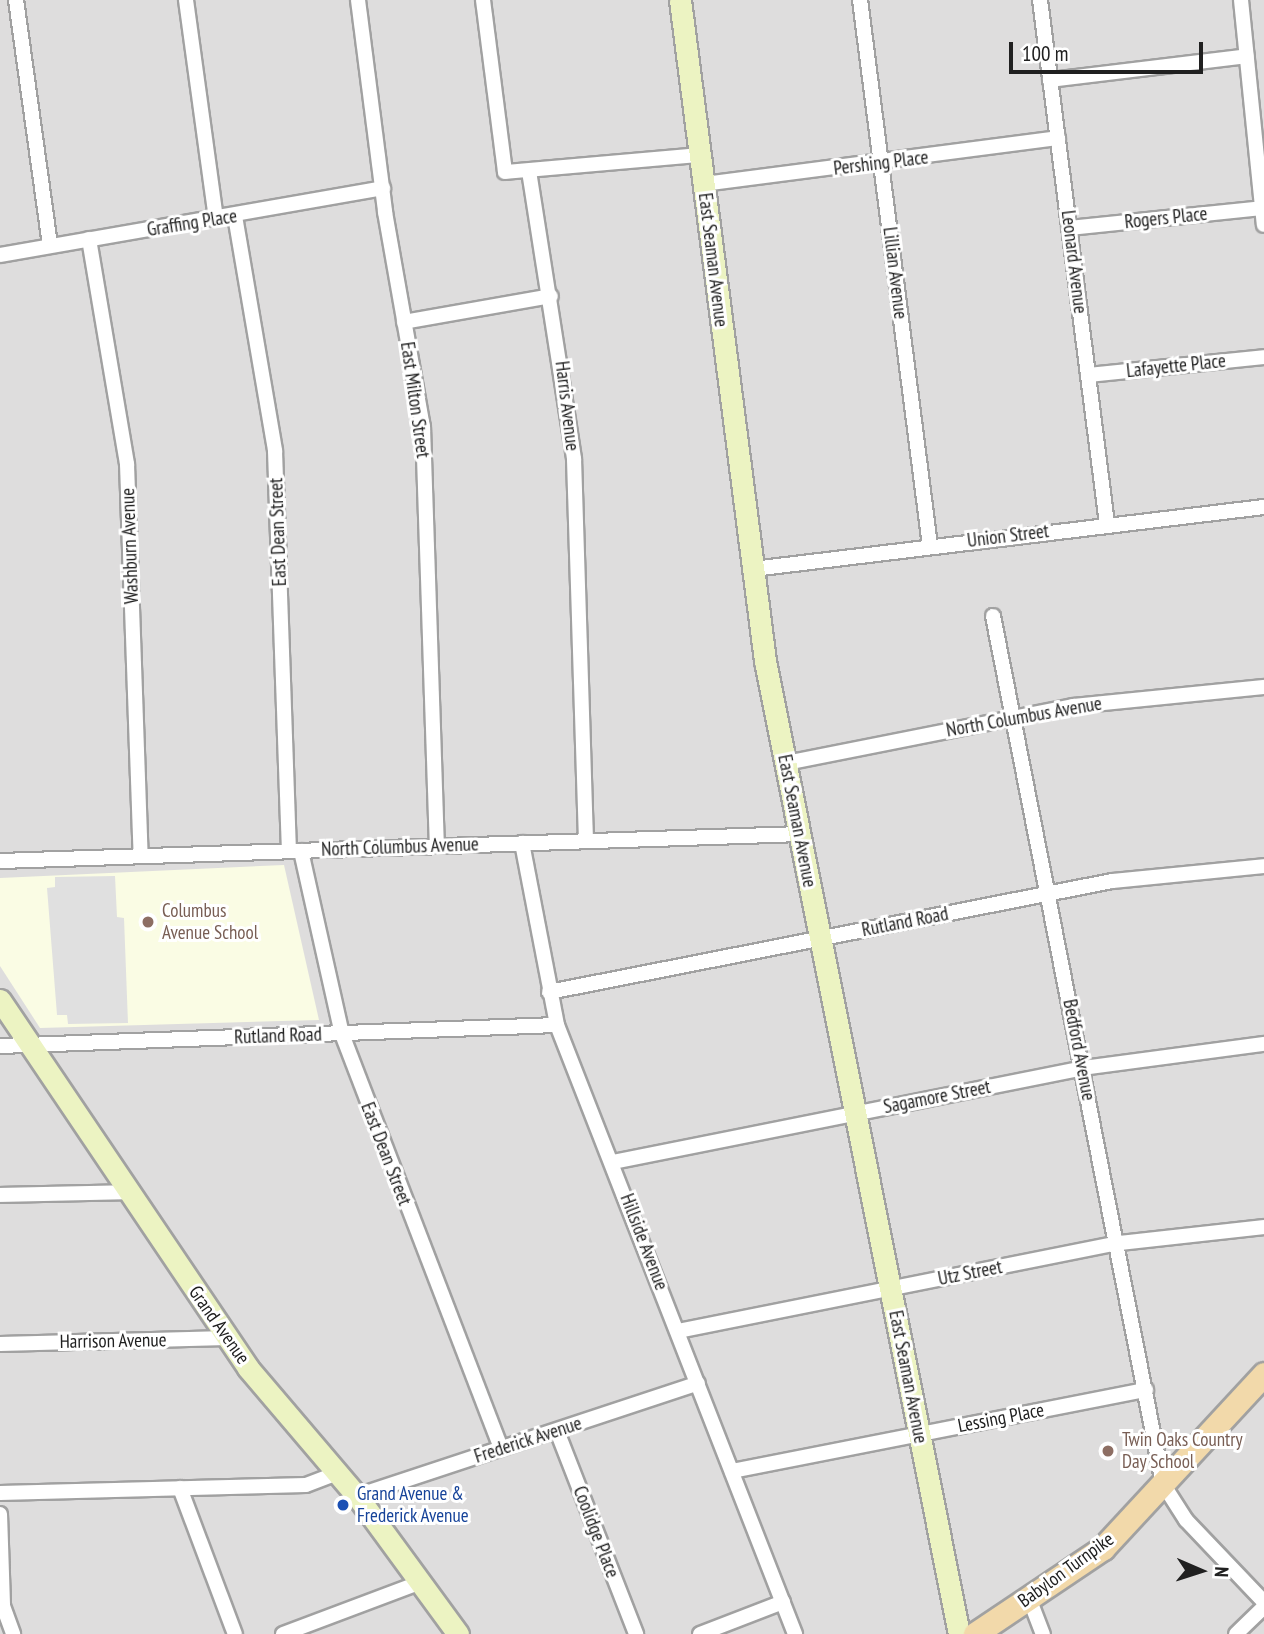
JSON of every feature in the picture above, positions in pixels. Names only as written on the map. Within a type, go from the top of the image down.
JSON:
[{"type":"main road","name":"East Seaman Avenue","points":[[680,0],[753,569],[786,763],[959,1634]]},
{"type":"main road","name":"Grand Avenue","points":[[0,1000],[227,1338],[357,1496],[458,1634]]},
{"type":"main road","name":"Babylon Turnpike","points":[[975,1634],[1103,1548],[1262,1380]]},
{"type":"street","points":[[16,0],[50,245]]},
{"type":"street","points":[[186,0],[216,218]]},
{"type":"street","name":"East Milton Street","points":[[358,0],[383,188],[424,436],[437,846]]},
{"type":"street","points":[[483,0],[505,172],[699,155]]},
{"type":"street","name":"Lillian Avenue","points":[[860,0],[930,546]]},
{"type":"street","name":"Leonard Avenue","points":[[1040,0],[1107,524]]},
{"type":"street","points":[[1241,0],[1264,225]]},
{"type":"street","points":[[1050,80],[1247,56]]},
{"type":"street","name":"Pershing Place","points":[[704,184],[1058,138]]},
{"type":"street","name":"Harris Avenue","points":[[529,171],[551,296],[574,458],[586,841]]},
{"type":"street","name":"Graffing Place","points":[[0,255],[383,188]]},
{"type":"street","name":"Rogers Place","points":[[1069,228],[1262,208]]},
{"type":"street","name":"East Dean Street","points":[[235,216],[275,451],[295,851],[342,1034],[501,1448]]},
{"type":"street","name":"Washburn Avenue","points":[[89,239],[127,464],[141,856]]},
{"type":"street","points":[[404,322],[551,296]]},
{"type":"street","name":"Lafayette Place","points":[[1088,375],[1264,357]]},
{"type":"street","name":"Union Street","points":[[753,569],[1264,507]]},
{"type":"street","name":"Bedford Avenue","points":[[993,616],[1120,1243],[1163,1484]]},
{"type":"street","name":"North Columbus Avenue","points":[[786,763],[1073,706],[1264,687]]},
{"type":"street","name":"North Columbus Avenue","points":[[0,861],[800,834]]},
{"type":"street","name":"Hillside Avenue","points":[[522,843],[548,992],[557,1025],[613,1162],[795,1634]]},
{"type":"street","name":"Rutland Road","points":[[548,992],[1112,881],[1264,866]]},
{"type":"street","name":"Rutland Road","points":[[0,1046],[557,1025]]},
{"type":"street","name":"Sagamore Street","points":[[613,1162],[1083,1068],[1264,1044]]},
{"type":"street","points":[[0,1195],[128,1192]]},
{"type":"street","name":"Utz Street","points":[[678,1331],[1120,1243],[1264,1227]]},
{"type":"street","name":"Harrison Avenue","points":[[0,1344],[227,1338]]},
{"type":"street","name":"Frederick Avenue","points":[[357,1496],[698,1383]]},
{"type":"street","name":"Lessing Place","points":[[732,1471],[1146,1390]]},
{"type":"street","name":"Coolidge Place","points":[[556,1431],[636,1634]]},
{"type":"street","points":[[0,1493],[306,1485],[337,1473]]},
{"type":"street","points":[[1163,1484],[1186,1520],[1264,1605],[1236,1634]]},
{"type":"street","points":[[180,1488],[235,1634]]},
{"type":"street","points":[[0,1514],[3,1606],[13,1634]]},
{"type":"street","points":[[283,1634],[421,1582]]},
{"type":"street","points":[[1030,1598],[1043,1634]]},
{"type":"street","points":[[700,1634],[783,1602]]},
{"type":"shaded area","points":[[0,0],[1264,0],[1264,1634],[0,1634]]},
{"type":"shaded area","name":"Columbus Avenue School","points":[[284,865],[319,1020],[40,1028],[0,966],[0,878]]},
{"type":"shaded area","points":[[115,876],[117,917],[124,918],[128,1023],[68,1024],[67,1015],[57,1015],[47,888],[55,887],[55,877]]},
{"type":"place","name":"Columbus Avenue School","points":[[148,922]]},
{"type":"place","name":"Twin Oaks Country Day School","points":[[1108,1451]]},
{"type":"place","name":"Grand Avenue & Frederick Avenue","points":[[343,1505]]}]
